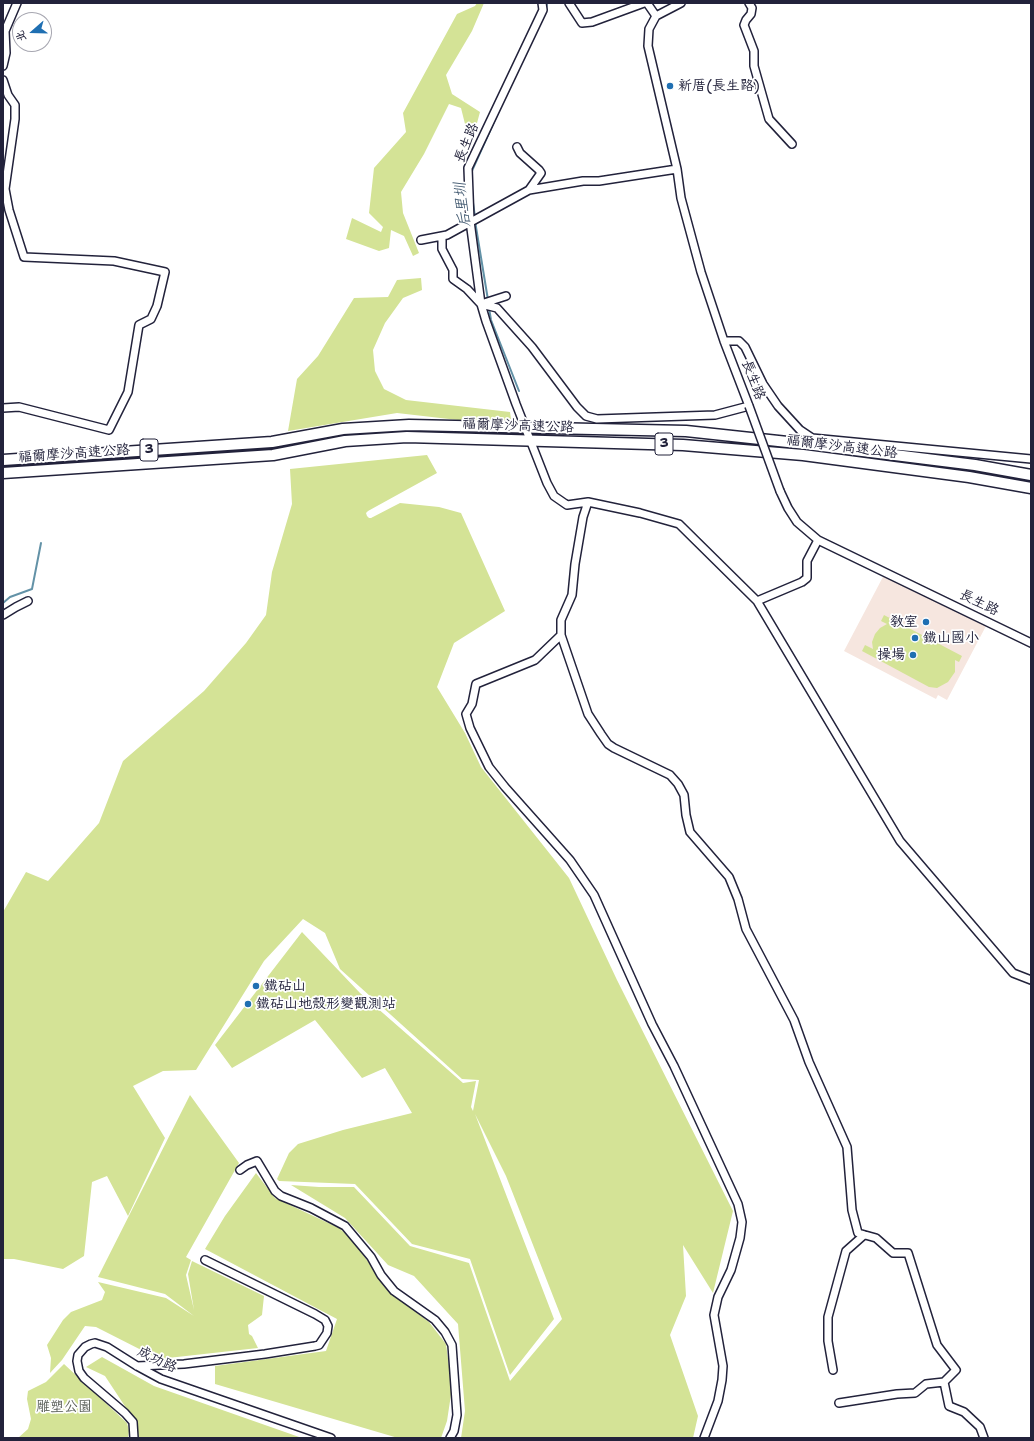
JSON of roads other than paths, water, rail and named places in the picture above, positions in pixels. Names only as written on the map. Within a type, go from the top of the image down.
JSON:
[{"type":"highway","name":"福爾摩沙高速公路","points":[[3,460],[272,442],[343,429],[417,425],[686,431],[968,464],[1031,474]]},
{"type":"highway","name":"福爾摩沙高速公路","points":[[3,473],[273,455],[345,441],[407,437],[683,445],[802,455],[969,477],[1031,488]]},
{"type":"street","points":[[3,66],[6,54],[5,31],[17,3]]},
{"type":"street","name":"長生路","points":[[542,3],[543,10],[468,168],[470,222],[481,304],[486,321],[547,483],[554,496],[568,505],[588,502]]},
{"type":"street","points":[[569,3],[582,23],[592,22],[644,3]]},
{"type":"street","points":[[647,3],[656,16],[681,3]]},
{"type":"street","points":[[750,3],[752,8],[751,14],[744,25],[754,51],[754,66],[769,118],[778,130],[792,144]]},
{"type":"street","name":"長生路","points":[[656,16],[649,29],[648,46],[677,169],[682,198],[701,272],[724,340],[780,491],[788,508],[797,522],[818,540],[1031,643]]},
{"type":"street","points":[[3,80],[8,95],[15,105],[15,119],[6,190],[9,210],[24,257],[114,261],[165,272],[158,306],[151,319],[139,325],[128,392],[108,430],[19,408],[3,408]]},
{"type":"street","points":[[517,147],[520,153],[539,170],[540,173],[528,190]]},
{"type":"street","points":[[421,240],[442,236],[528,190],[583,181],[600,181],[677,169]]},
{"type":"street","points":[[442,236],[442,249],[453,270],[453,279],[467,289],[481,304],[497,308],[532,348],[577,407],[586,416],[596,419],[715,415],[749,406]]},
{"type":"street","points":[[481,304],[506,296]]},
{"type":"street","points":[[724,340],[739,341],[745,347],[763,384],[778,406],[800,430],[812,438],[1031,459]]},
{"type":"street","points":[[839,1404],[897,1394],[914,1393],[926,1384],[944,1382],[956,1370],[937,1345],[908,1253],[893,1253],[876,1238],[858,1233],[852,1210],[847,1147],[809,1062],[794,1020],[746,929],[738,899],[729,877],[690,832],[686,815],[684,795],[678,784],[670,775],[660,772],[608,744],[588,714],[561,635],[561,620],[572,595],[575,564],[583,517],[588,502],[640,513],[679,524],[757,601],[900,841],[1013,973],[1031,980]]},
{"type":"street","points":[[757,601],[802,582],[807,578],[807,561],[818,540]]},
{"type":"street","points":[[3,615],[28,601]]},
{"type":"street","points":[[561,635],[536,660],[476,684],[472,704],[466,714],[470,728],[489,767],[570,860],[594,895],[652,1024],[674,1066],[738,1204],[742,1222],[740,1238],[731,1270],[718,1297],[714,1315],[723,1366],[722,1380],[718,1401],[704,1438]]},
{"type":"street","points":[[240,1170],[257,1161],[275,1191],[281,1196],[311,1208],[345,1226],[365,1248],[381,1275],[394,1291],[435,1320],[452,1345],[457,1415],[454,1431],[450,1438]]},
{"type":"street","points":[[833,1370],[828,1341],[828,1317],[846,1251],[864,1234]]},
{"type":"street","points":[[137,1366],[184,1364],[265,1354],[314,1346],[319,1345],[327,1333],[328,1326],[325,1320],[315,1314],[205,1260]]},
{"type":"street","name":"成功路","points":[[134,1438],[133,1422],[125,1413],[84,1378],[79,1371],[77,1361],[78,1355],[85,1347],[95,1343],[107,1347],[161,1379],[331,1438]]},
{"type":"street","points":[[944,1382],[948,1406],[964,1412],[980,1428],[984,1438]]},
{"type":"waterway","name":"后里圳","points":[[546,10],[547,3]]},
{"type":"waterway","name":"后里圳","points":[[471,173],[498,113]]},
{"type":"waterway","name":"后里圳","points":[[473,203],[475,217]]},
{"type":"waterway","name":"后里圳","points":[[475,221],[488,300]]},
{"type":"waterway","name":"后里圳","points":[[489,308],[491,320],[519,391]]},
{"type":"waterway","points":[[3,603],[10,597],[32,589],[41,543]]},
{"type":"place","name":"新厝(長生路)","points":[[670,86]]},
{"type":"place","name":"教室","points":[[926,622]]},
{"type":"place","name":"鐵山國小","points":[[915,638]]},
{"type":"place","name":"操場","points":[[913,655]]},
{"type":"place","name":"鐵砧山","points":[[256,986]]},
{"type":"place","name":"鐵砧山地殼形變觀測站","points":[[248,1004]]},
{"type":"park label","name":"雕塑公園","points":[[64,1407]]}]
